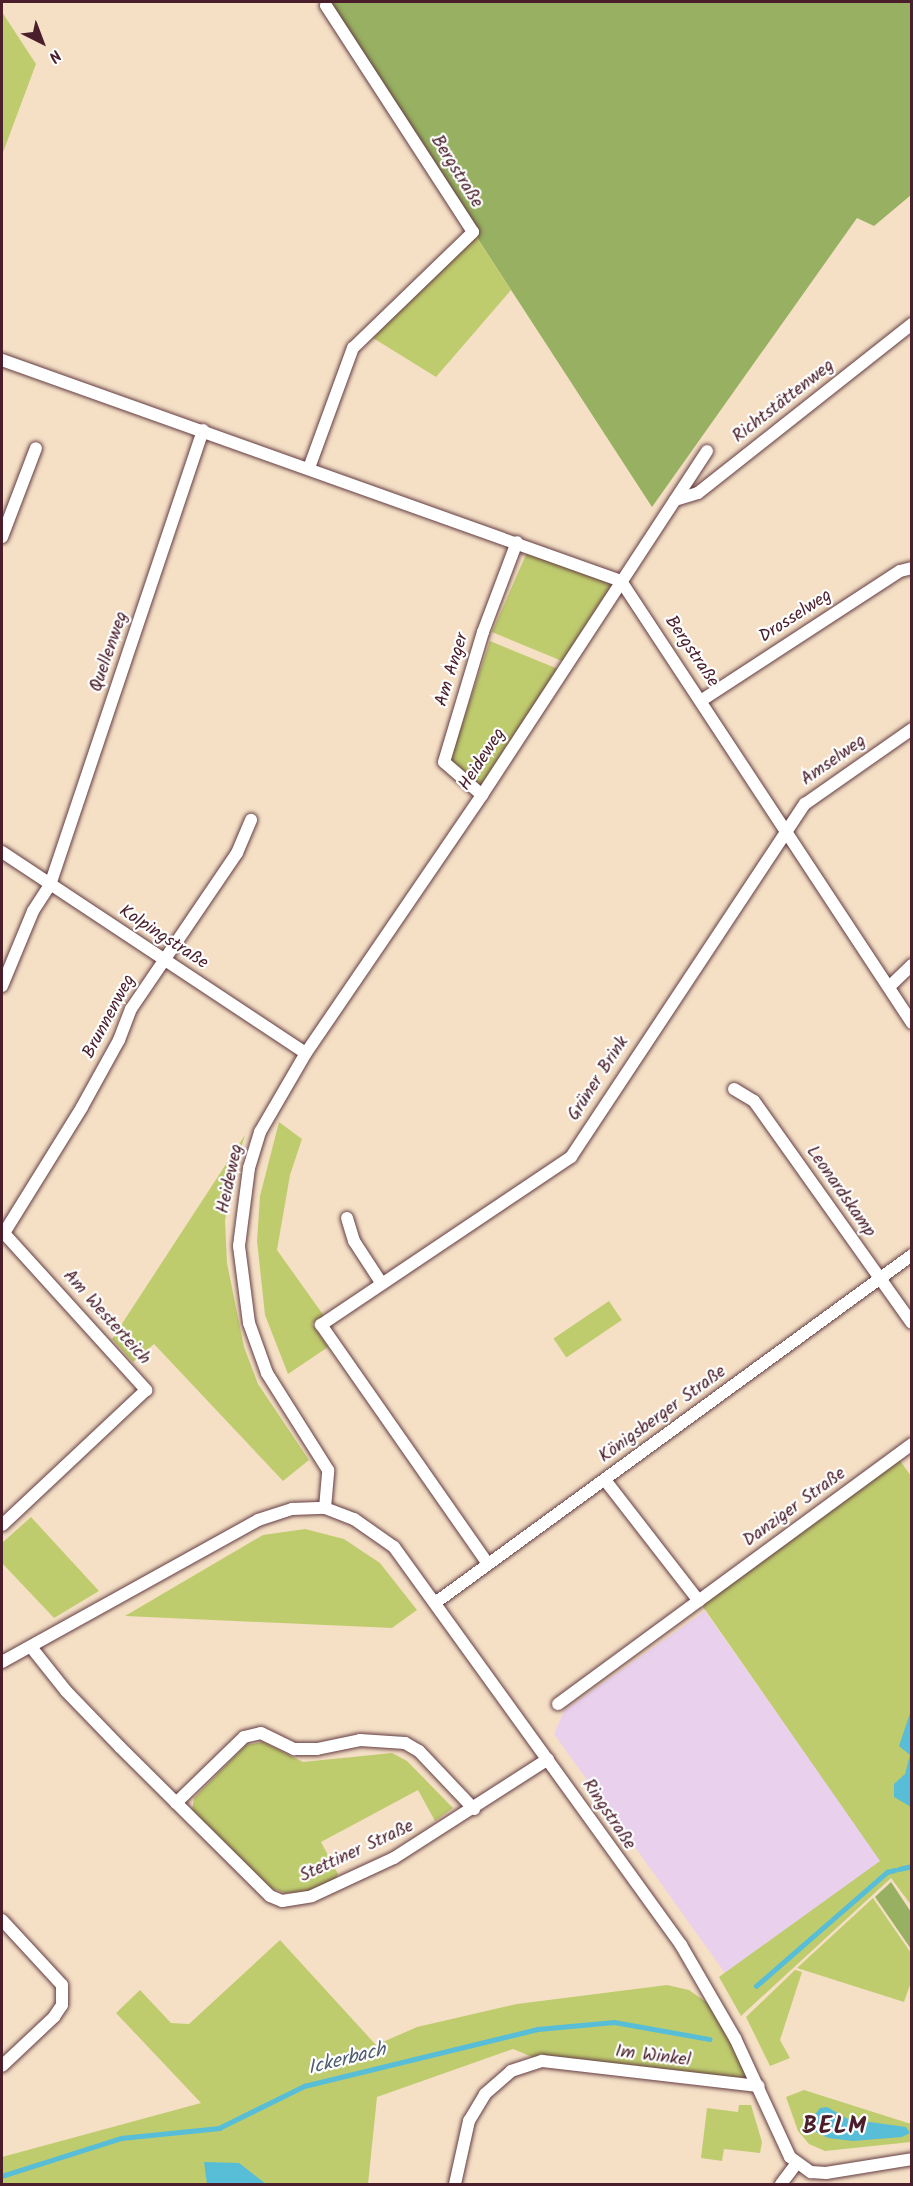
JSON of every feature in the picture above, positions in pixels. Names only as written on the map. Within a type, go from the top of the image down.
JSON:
[{"type":"street","name":"Bergstraße","points":[[309,468],[353,348],[473,232],[327,6]]},
{"type":"street","name":"Richtstättenweg","points":[[675,500],[698,494],[912,324]]},
{"type":"street","points":[[2,360],[621,581],[707,451]]},
{"type":"street","name":"Quellenweg","points":[[2,986],[33,911],[50,885],[203,430]]},
{"type":"street","points":[[2,537],[6,510],[36,448]]},
{"type":"street","name":"Am Anger","points":[[482,795],[444,762],[483,632],[517,542]]},
{"type":"street","name":"Drosselweg","points":[[702,699],[900,571],[912,568]]},
{"type":"street","name":"Bergstraße","points":[[621,581],[702,699],[785,831],[912,1023]]},
{"type":"street","name":"Heideweg","points":[[325,1508],[328,1470],[267,1373],[249,1323],[239,1246],[247,1178],[260,1132],[306,1053],[482,795],[621,581]]},
{"type":"street","name":"Amselweg","points":[[785,831],[805,804],[912,729]]},
{"type":"street","name":"Brunnenweg","points":[[3,1232],[82,1107],[119,1040],[131,1009],[237,853],[251,820]]},
{"type":"street","name":"Grüner Brink","points":[[488,1564],[321,1325],[571,1157],[785,831]]},
{"type":"street","name":"Kolpingstraße","points":[[2,852],[306,1053]]},
{"type":"street","points":[[889,987],[912,965]]},
{"type":"street","name":"Leonardskamp","points":[[734,1089],[754,1101],[912,1323]]},
{"type":"street","points":[[347,1218],[354,1241],[382,1284]]},
{"type":"street","name":"Am Westerteich","points":[[2,1525],[146,1390],[3,1232]]},
{"type":"street","name":"Königsberger Straße","points":[[435,1603],[912,1255]]},
{"type":"street","name":"Danziger Straße","points":[[558,1704],[912,1444]]},
{"type":"street","points":[[605,1480],[699,1600]]},
{"type":"street","points":[[2,1662],[258,1520],[292,1509],[325,1508]]},
{"type":"street","name":"Ringstraße","points":[[325,1508],[378,1533],[394,1547],[548,1760],[697,1969],[759,2086],[782,2146],[796,2164]]},
{"type":"street","name":"Stettiner Straße","points":[[31,1647],[66,1691],[176,1803],[270,1896],[282,1900],[312,1896],[394,1858],[548,1760]]},
{"type":"street","points":[[176,1803],[244,1737],[261,1733],[294,1749],[317,1749],[360,1740],[389,1739],[405,1743],[419,1752],[474,1809]]},
{"type":"street","points":[[2,1920],[62,1985],[62,2004],[54,2017],[2,2067]]},
{"type":"street","name":"Im Winkel","points":[[455,2184],[469,2121],[485,2094],[511,2071],[542,2061],[759,2086]]},
{"type":"street","points":[[781,2184],[796,2164],[811,2172],[826,2173],[912,2159]]},
{"type":"shaded area","points":[[705,1611],[881,1861],[725,1973],[554,1734],[564,1711]]},
{"type":"green space","points":[[324,2],[911,2],[911,195],[874,226],[857,218],[652,507]]},
{"type":"green space","points":[[2,12],[36,64],[2,155]]},
{"type":"green space","points":[[473,232],[511,290],[436,377],[373,338]]},
{"type":"green space","points":[[528,550],[613,583],[562,661],[492,632]]},
{"type":"green space","points":[[490,641],[558,669],[480,788],[449,763]]},
{"type":"green space","points":[[279,1122],[302,1139],[290,1175],[277,1250],[324,1316],[312,1324],[328,1347],[288,1374],[265,1315],[257,1241],[260,1196]]},
{"type":"green space","points":[[245,1135],[232,1177],[225,1221],[227,1263],[244,1347],[258,1384],[309,1460],[283,1481],[154,1344],[133,1362],[112,1339]]},
{"type":"green space","points":[[609,1301],[622,1320],[566,1358],[553,1338]]},
{"type":"green space","points":[[896,1455],[911,1476],[911,1905],[891,1878],[741,2016],[719,1977],[880,1861],[699,1601]]},
{"type":"green space","points":[[31,1517],[99,1591],[54,1618],[2,1563],[2,1543]]},
{"type":"green space","points":[[305,1529],[344,1539],[380,1563],[417,1610],[392,1628],[125,1616],[263,1535]]},
{"type":"green space","points":[[263,1742],[303,1762],[392,1753],[407,1761],[453,1808],[435,1821],[418,1790],[321,1842],[338,1874],[335,1880],[309,1892],[286,1893],[271,1888],[192,1811],[194,1798],[246,1745]]},
{"type":"green space","points":[[891,1882],[911,1912],[911,1949],[875,1897]]},
{"type":"green space","points":[[873,1898],[911,1953],[911,1982],[904,2002],[797,1968]]},
{"type":"green space","points":[[280,1940],[376,2045],[417,2027],[517,2004],[667,1985],[689,1990],[723,2014],[759,2086],[542,2061],[513,2049],[377,2097],[368,2184],[2,2184],[2,2157],[201,2103],[116,2013],[140,1990],[171,2023],[189,2024]]},
{"type":"green space","points":[[795,1970],[802,1972],[780,2040],[790,2058],[770,2066],[746,2017]]},
{"type":"green space","points":[[804,2090],[911,2124],[911,2142],[825,2151],[809,2144],[798,2131],[786,2097]]},
{"type":"green space","points":[[739,2105],[751,2105],[762,2142],[760,2153],[724,2149],[722,2161],[701,2158],[707,2108],[738,2112]]},
{"type":"water","points":[[911,1710],[911,1807],[894,1797],[894,1784],[905,1774],[910,1755],[899,1746]]},
{"type":"water","points":[[827,2107],[848,2119],[906,2127],[910,2133],[902,2137],[853,2141],[828,2138],[816,2132],[813,2117],[820,2108]]},
{"type":"water","points":[[204,2162],[239,2163],[266,2184],[207,2184]]},
{"type":"waterway","points":[[899,1869],[912,1866]]},
{"type":"waterway","points":[[756,1986],[887,1872],[895,1870]]},
{"type":"waterway","name":"Ickerbach","points":[[2,2176],[121,2138],[219,2128],[304,2086],[538,2029],[614,2022],[709,2039]]},
{"type":"district","name":"BELM","points":[[835,2127]]}]
